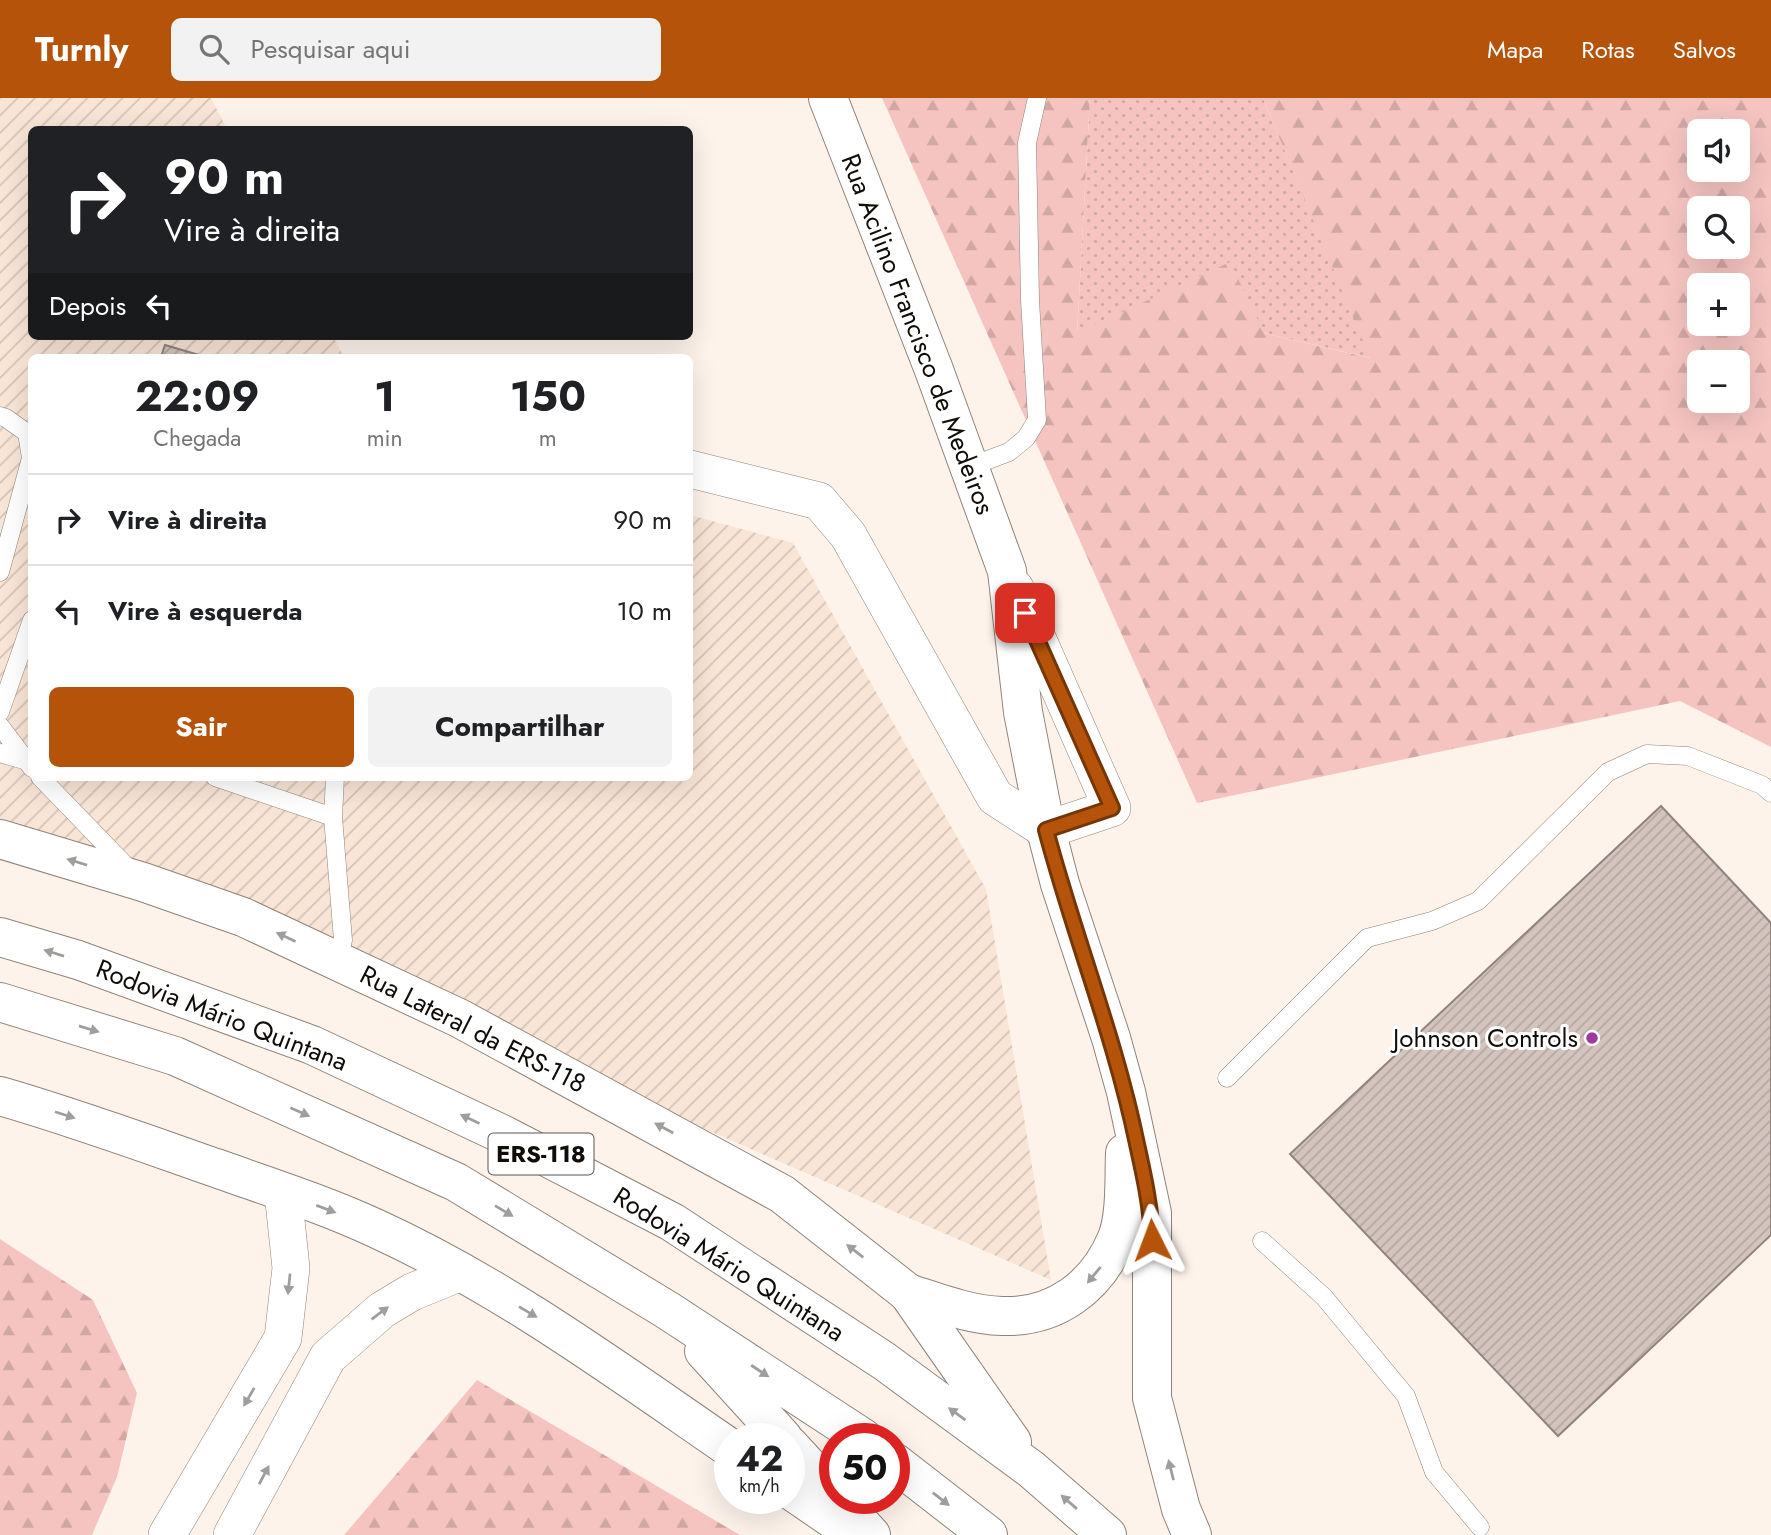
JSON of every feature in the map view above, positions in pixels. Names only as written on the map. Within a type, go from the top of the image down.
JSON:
[{"type":"main road","name":"Rua Acilino Francisco de Medeiros","points":[[828,98],[934,370],[1007,571],[1023,712],[1046,830],[1060,884],[1126,1091]]},
{"type":"main road","name":"Rua Lateral da ERS-118","points":[[0,839],[243,917],[459,1018],[782,1194],[908,1293]]},
{"type":"main road","name":"Rodovia Mário Quintana","points":[[0,937],[78,960],[313,1045],[516,1141],[672,1222],[884,1361],[1031,1469],[1107,1535]]},
{"type":"main road","name":"Rodovia Mário Quintana","points":[[0,1002],[175,1056],[456,1182],[667,1310],[840,1423]]},
{"type":"main road","points":[[908,1293],[957,1309],[1002,1316],[1041,1312],[1072,1298],[1097,1276],[1118,1236],[1124,1192],[1126,1091]]},
{"type":"main road","points":[[1126,1091],[1152,1213],[1152,1398],[1181,1509],[1192,1535]]},
{"type":"main road","points":[[0,1096],[65,1115],[283,1192],[374,1228],[461,1272],[554,1327],[714,1437]]},
{"type":"main road","points":[[908,1293],[1031,1469]]},
{"type":"main road","points":[[667,1310],[769,1423]]},
{"type":"main road","points":[[805,1463],[819,1478]]},
{"type":"main road","points":[[910,1474],[988,1535]]},
{"type":"main road","points":[[805,1500],[856,1535]]},
{"type":"main road","points":[[852,1514],[871,1535]]},
{"type":"street","points":[[693,470],[819,501],[848,535],[995,797],[1046,830],[1112,808],[1007,571]]},
{"type":"street","points":[[167,1535],[283,1338],[291,1268],[283,1192]]},
{"type":"street","points":[[232,1535],[328,1357],[382,1310],[412,1292],[461,1272]]},
{"type":"lane","points":[[969,467],[1009,452],[1026,438],[1037,421],[1030,300],[1027,143],[1037,98]]},
{"type":"lane","points":[[0,416],[27,433],[28,439]]},
{"type":"lane","points":[[0,572],[28,469]]},
{"type":"lane","points":[[0,712],[28,632]]},
{"type":"lane","points":[[0,726],[28,764]]},
{"type":"lane","points":[[0,753],[28,764]]},
{"type":"lane","points":[[1227,1079],[1367,938],[1432,921],[1478,901],[1608,772],[1647,754],[1688,756],[1762,785],[1771,793]]},
{"type":"lane","points":[[44,781],[142,883]]},
{"type":"lane","points":[[227,781],[333,817]]},
{"type":"lane","points":[[335,781],[333,817],[343,940],[338,961]]},
{"type":"lane","points":[[1262,1241],[1324,1297],[1406,1396],[1434,1472],[1480,1527]]},
{"type":"shaded area","points":[[0,98],[211,98],[225,126],[28,126],[28,340],[335,340],[342,354],[28,354],[28,781],[693,781],[693,516],[793,543],[986,889],[1051,1280],[320,961],[0,854]]},
{"type":"green space","points":[[882,98],[1090,98],[1077,333],[1230,262],[1264,333],[1370,358],[1263,98],[1771,98],[1771,747],[1680,701],[1197,803]]},
{"type":"green space","points":[[1090,98],[1263,98],[1371,358],[1264,333],[1077,333]]},
{"type":"green space","points":[[0,1239],[93,1300],[137,1393],[117,1477],[92,1535],[0,1535]]},
{"type":"green space","points":[[477,1380],[740,1535],[344,1535]]},
{"type":"building","points":[[165,345],[196,354],[162,354]]},
{"type":"building","name":"Johnson Controls","points":[[1661,806],[1771,923],[1771,1235],[1558,1436],[1290,1154]]},
{"type":"place","name":"Johnson Controls","points":[[1592,1038]]},
{"type":"route","points":[[1025,613],[1112,808],[1046,830],[1060,884],[1126,1091],[1152,1213],[1152,1240]]}]
